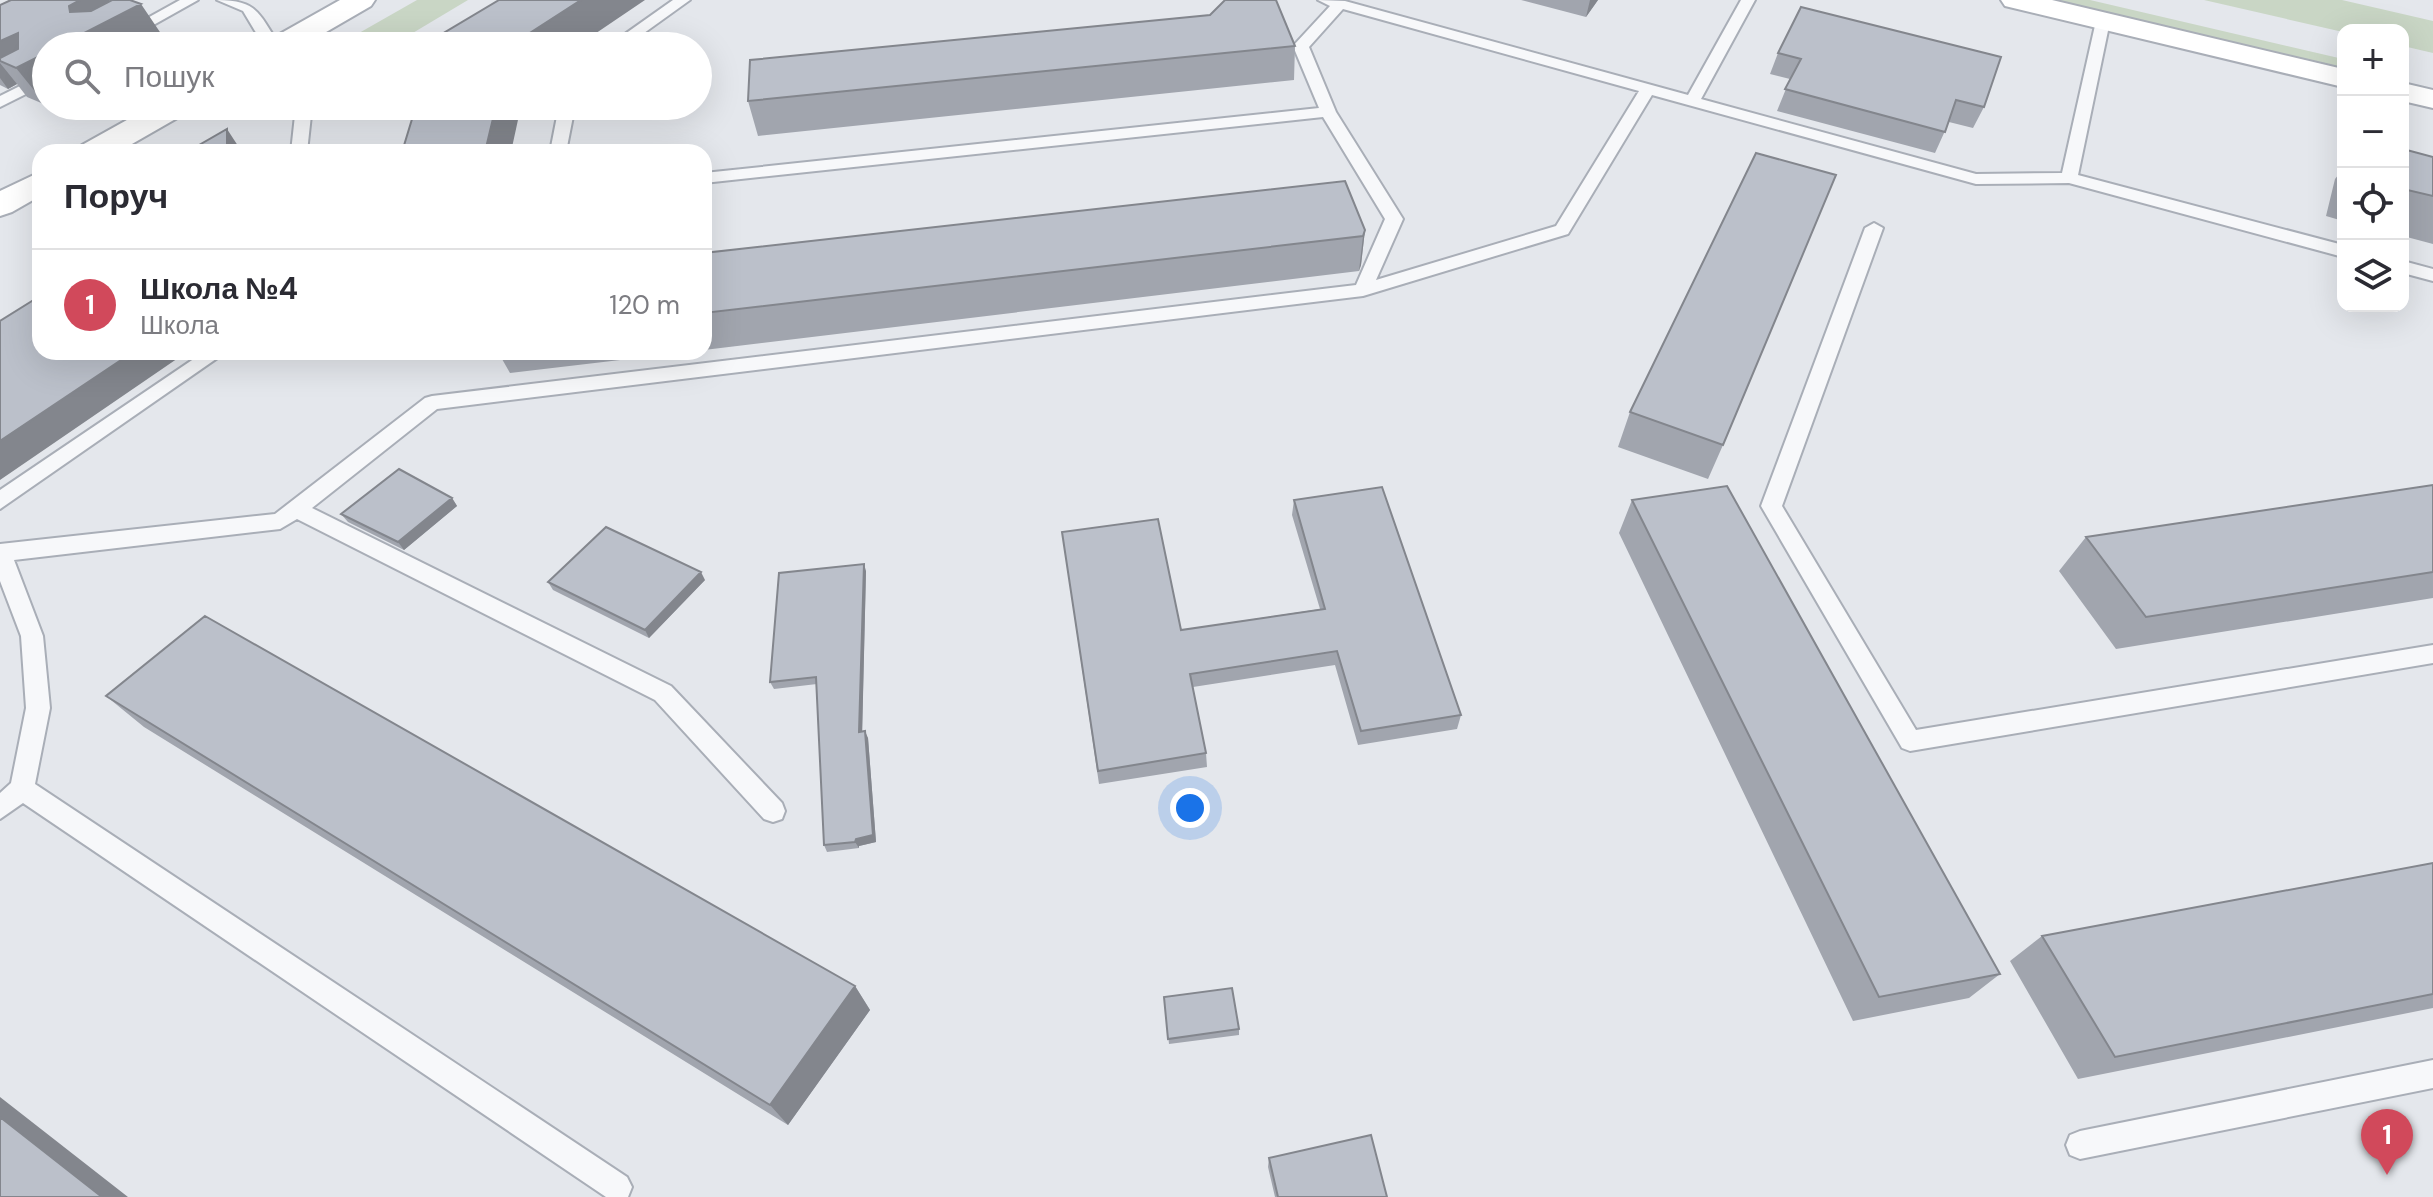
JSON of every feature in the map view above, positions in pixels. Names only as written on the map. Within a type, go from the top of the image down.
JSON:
[{"type":"main road","points":[[305,32],[361,0]]},
{"type":"main road","points":[[2015,0],[2337,77]]},
{"type":"main road","points":[[2133,0],[2253,28]]},
{"type":"main road","points":[[2409,74],[2433,99]]},
{"type":"main road","points":[[108,144],[150,120]]},
{"type":"main road","points":[[0,205],[32,187]]},
{"type":"lane","points":[[131,32],[191,0]]},
{"type":"lane","points":[[226,0],[248,8],[263,32]]},
{"type":"lane","points":[[636,32],[683,0]]},
{"type":"lane","points":[[1692,101],[1748,0]]},
{"type":"lane","points":[[1363,290],[1394,219],[1328,112],[1301,46],[1332,2],[1982,180],[2069,178],[2337,249]]},
{"type":"lane","points":[[2069,178],[2103,21]]},
{"type":"lane","points":[[0,102],[32,85]]},
{"type":"lane","points":[[0,808],[22,789],[38,708],[32,636],[1,553],[280,521],[432,403],[1363,290],[1562,230],[1648,89]]},
{"type":"lane","points":[[712,177],[1328,112]]},
{"type":"lane","points":[[300,144],[302,120]]},
{"type":"lane","points":[[560,144],[564,120]]},
{"type":"lane","points":[[1874,228],[1771,506],[1910,741],[2433,654]]},
{"type":"lane","points":[[2409,269],[2433,275]]},
{"type":"lane","points":[[0,501],[205,360]]},
{"type":"lane","points":[[296,509],[663,693],[773,811]]},
{"type":"lane","points":[[22,789],[617,1187]]},
{"type":"lane","points":[[2080,1145],[2433,1074]]},
{"type":"green space","points":[[417,0],[468,0],[414,32],[361,32]]},
{"type":"green space","points":[[2049,0],[2090,0],[2337,58],[2337,68]]},
{"type":"green space","points":[[2204,0],[2342,0],[2433,21],[2433,53],[2409,47],[2409,24],[2337,24],[2337,31]]},
{"type":"building","points":[[11,0],[80,0],[69,6],[70,12],[91,11],[112,0],[130,0],[141,4],[86,32],[32,32],[32,60],[16,68],[0,61],[0,58],[18,49],[18,33],[0,41],[0,5]]},
{"type":"building","points":[[499,0],[581,0],[531,32],[445,32]]},
{"type":"building","points":[[1225,0],[1276,0],[1295,46],[748,101],[750,60],[1210,15]]},
{"type":"building","points":[[1801,7],[2001,57],[1984,107],[1956,100],[1945,132],[1785,89],[1801,59],[1778,53]]},
{"type":"building","points":[[412,120],[493,120],[487,144],[404,144]]},
{"type":"building","points":[[227,129],[227,144],[201,144]]},
{"type":"building","points":[[2409,151],[2433,157],[2433,196],[2409,190]]},
{"type":"building","points":[[1756,153],[1836,175],[1723,445],[1630,412]]},
{"type":"building","points":[[1345,181],[1365,230],[1363,236],[712,312],[712,252]]},
{"type":"building","points":[[32,301],[32,360],[121,360],[0,441],[0,321]]},
{"type":"building","points":[[399,469],[452,498],[398,542],[341,514]]},
{"type":"building","points":[[2433,485],[2433,572],[2146,617],[2086,537]]},
{"type":"building","points":[[1727,486],[2000,974],[1879,997],[1632,500]]},
{"type":"building","points":[[1382,487],[1461,715],[1361,731],[1337,651],[1190,674],[1206,753],[1098,771],[1062,532],[1158,519],[1181,630],[1325,609],[1294,500]]},
{"type":"building","points":[[606,527],[701,572],[645,630],[548,582]]},
{"type":"building","points":[[864,564],[859,732],[865,731],[873,835],[856,839],[855,842],[824,845],[816,677],[770,682],[779,573]]},
{"type":"building","points":[[205,616],[855,986],[770,1105],[106,696]]},
{"type":"building","points":[[2433,863],[2433,994],[2115,1057],[2042,936]]},
{"type":"building","points":[[1232,988],[1239,1029],[1168,1039],[1164,997]]},
{"type":"building","points":[[0,1117],[102,1197],[0,1197]]},
{"type":"building","points":[[1371,1135],[1387,1197],[1278,1197],[1269,1158]]},
{"type":"place","name":"Школа №4","points":[[2387,1175]]}]
